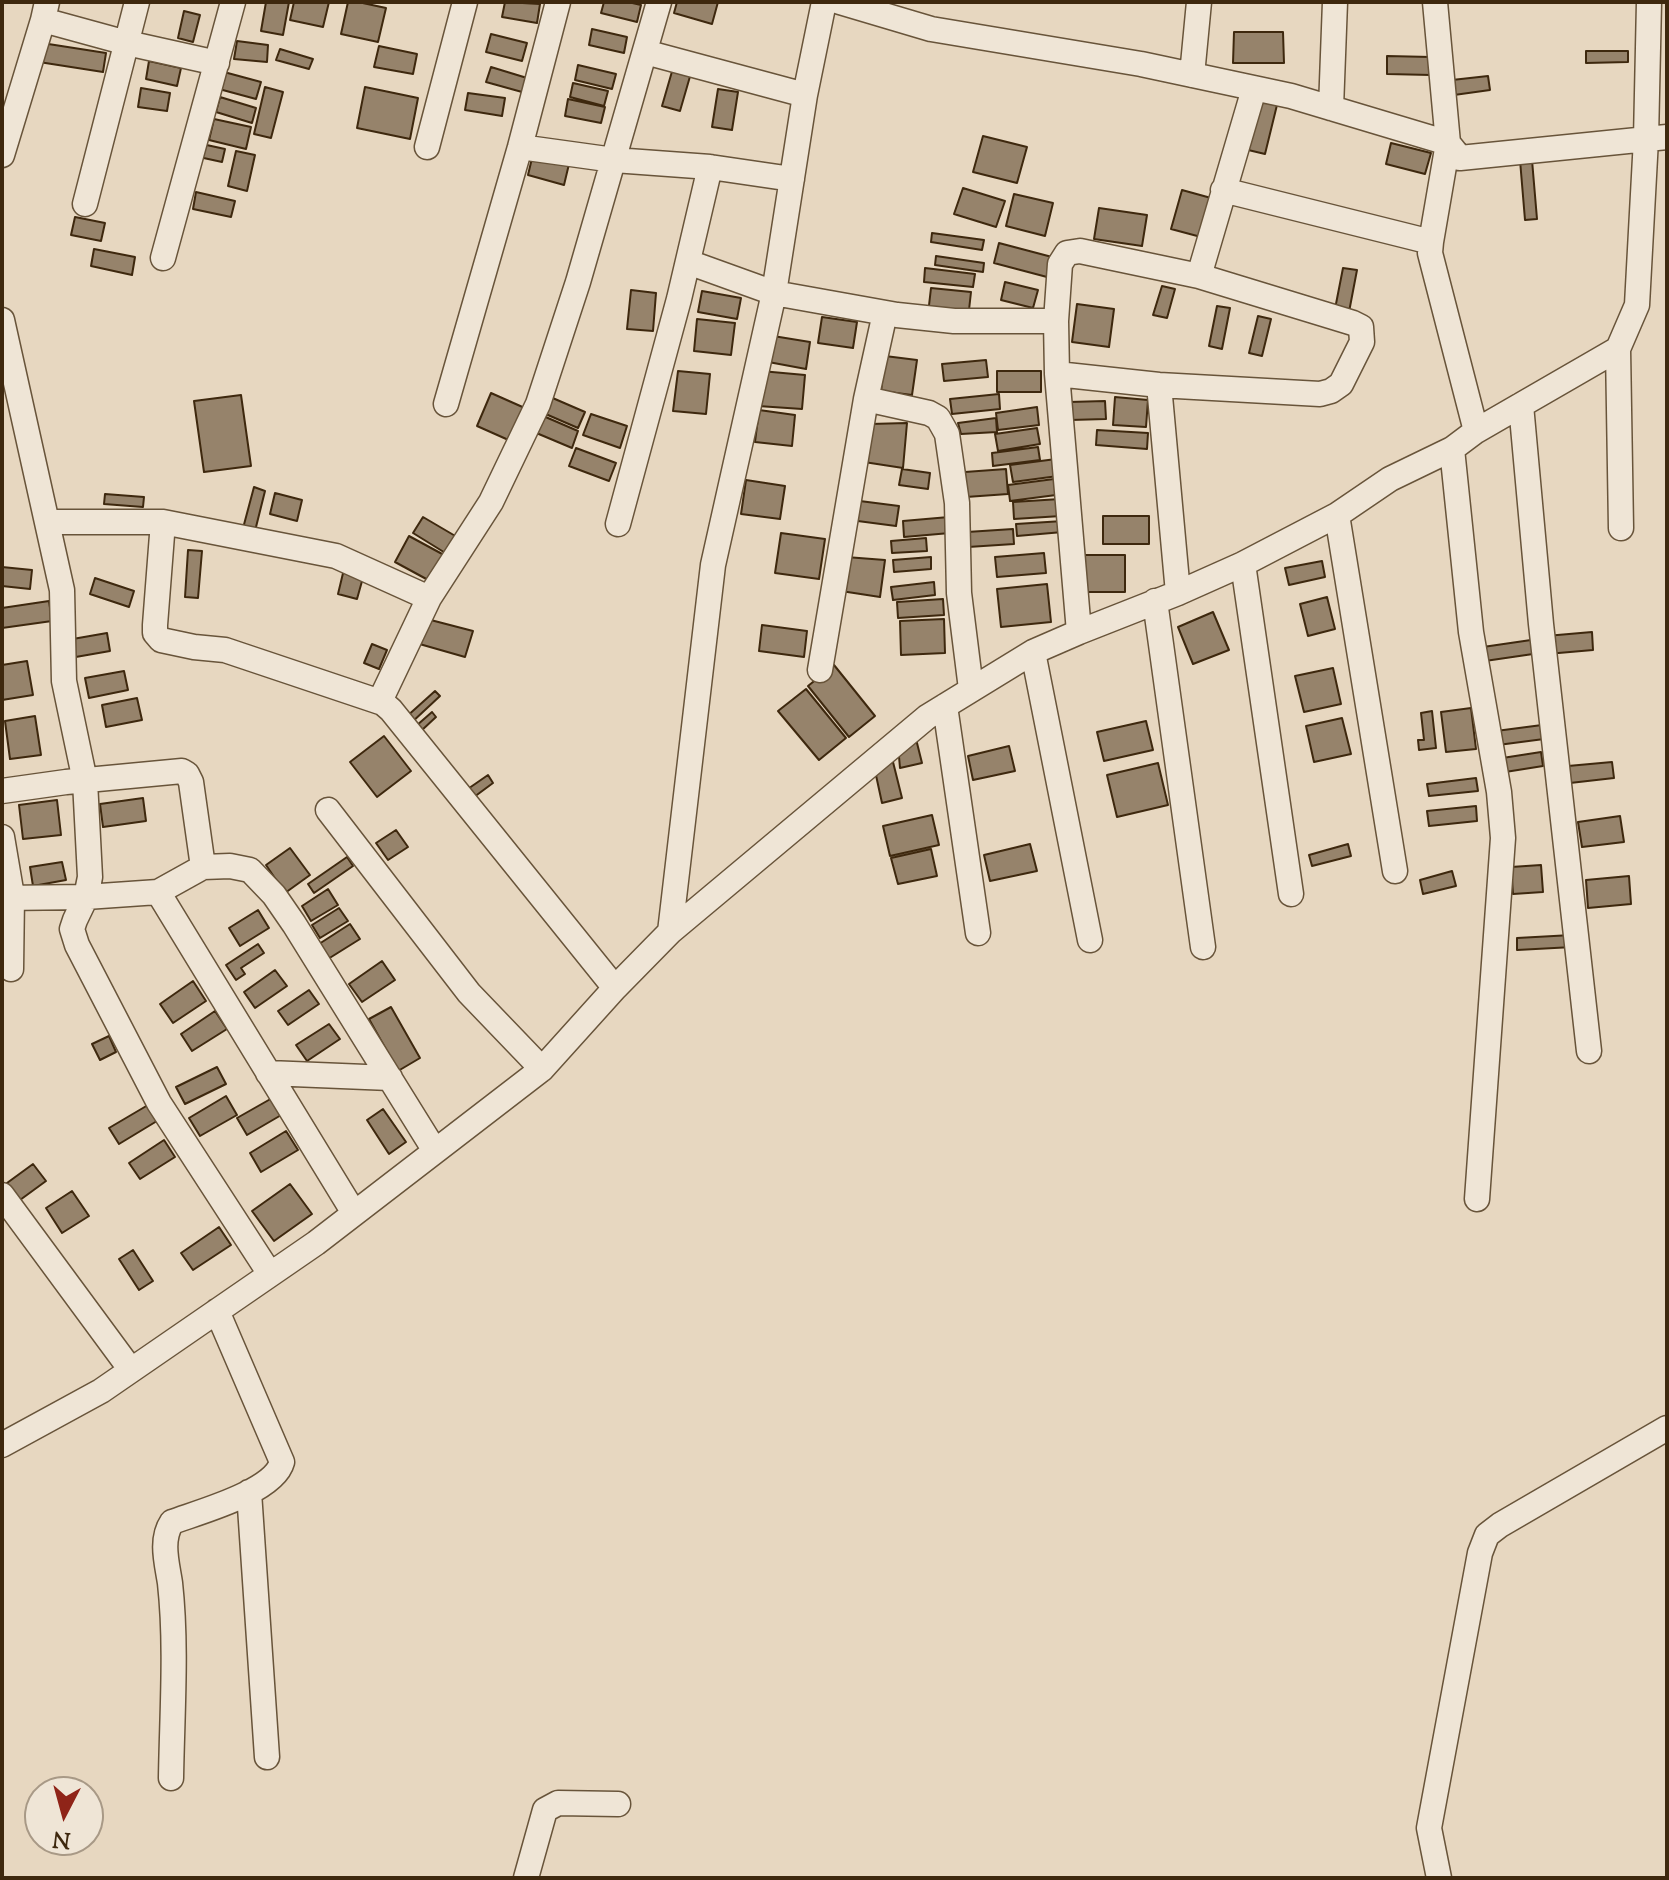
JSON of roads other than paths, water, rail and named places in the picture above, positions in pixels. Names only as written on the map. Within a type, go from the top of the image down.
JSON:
[{"type":"street","points":[[85,204],[137,2]]},
{"type":"street","points":[[163,258],[233,2]]},
{"type":"street","points":[[427,147],[465,2]]},
{"type":"street","points":[[446,404],[558,2]]},
{"type":"street","points":[[380,701],[429,598],[491,502],[538,404],[578,282],[659,2]]},
{"type":"street","points":[[670,932],[713,565],[774,293],[805,95],[824,2]]},
{"type":"street","points":[[840,2],[931,29],[1141,64],[1291,96],[1448,143],[1460,158],[1657,138]]},
{"type":"street","points":[[1192,75],[1199,2]]},
{"type":"street","points":[[1331,108],[1335,2]]},
{"type":"street","points":[[1435,2],[1448,143],[1430,253],[1476,431]]},
{"type":"street","points":[[1621,528],[1618,349],[1637,305],[1657,138],[1649,2]]},
{"type":"street","points":[[2,155],[45,11],[127,43],[217,63]]},
{"type":"street","points":[[645,52],[805,95]]},
{"type":"street","points":[[1199,276],[1254,89]]},
{"type":"street","points":[[520,147],[792,179]]},
{"type":"street","points":[[618,524],[688,262],[710,167]]},
{"type":"street","points":[[1223,190],[1431,242]]},
{"type":"street","points":[[1057,374],[1159,385],[1320,394],[1341,384],[1362,342],[1361,327],[1199,276],[1080,251],[1067,253],[1060,264],[1056,321],[1057,374],[1079,632]]},
{"type":"street","points":[[688,262],[774,293],[885,313],[954,321],[1056,321]]},
{"type":"street","points":[[820,670],[866,399],[885,313]]},
{"type":"street","points":[[2,320],[62,590],[64,681],[85,781],[90,877],[86,897],[72,929],[77,945],[159,1103],[270,1274]]},
{"type":"street","points":[[2,1445],[101,1391],[316,1243],[542,1069],[670,932],[927,717],[1033,652],[1243,564],[1337,515],[1390,479],[1452,449],[1476,431],[1618,349]]},
{"type":"street","points":[[1159,385],[1166,597],[1203,947]]},
{"type":"street","points":[[866,399],[929,413],[938,418],[947,434],[957,503],[959,593],[971,689]]},
{"type":"street","points":[[1521,405],[1541,624],[1589,1051]]},
{"type":"street","points":[[1452,449],[1471,632],[1499,792],[1503,838],[1477,1199]]},
{"type":"street","points":[[1337,515],[1395,871]]},
{"type":"street","points":[[47,522],[163,522],[336,556],[429,598]]},
{"type":"street","points":[[163,522],[155,625],[155,633],[161,640],[225,650],[380,701],[391,710],[615,988]]},
{"type":"street","points":[[1243,564],[1291,894]]},
{"type":"street","points":[[1033,652],[1090,940]]},
{"type":"street","points":[[945,706],[978,933]]},
{"type":"street","points":[[2,791],[176,770],[187,774],[191,782],[203,867]]},
{"type":"street","points":[[328,810],[469,993],[542,1069]]},
{"type":"street","points":[[2,837],[11,969]]},
{"type":"street","points":[[7,897],[86,897],[158,892],[203,867],[230,866],[250,870],[274,895],[302,936],[435,1151]]},
{"type":"street","points":[[158,892],[354,1213]]},
{"type":"street","points":[[268,1073],[390,1078]]},
{"type":"street","points":[[2,1195],[131,1370]]},
{"type":"street","points":[[171,1778],[172,1608],[166,1535],[172,1522],[244,1496],[279,1471],[282,1462],[217,1311]]},
{"type":"street","points":[[1439,1878],[1429,1828],[1480,1553],[1487,1535],[1667,1428]]},
{"type":"street","points":[[249,1492],[267,1757]]},
{"type":"street","points":[[526,1878],[545,1810],[558,1803],[618,1804]]}]
